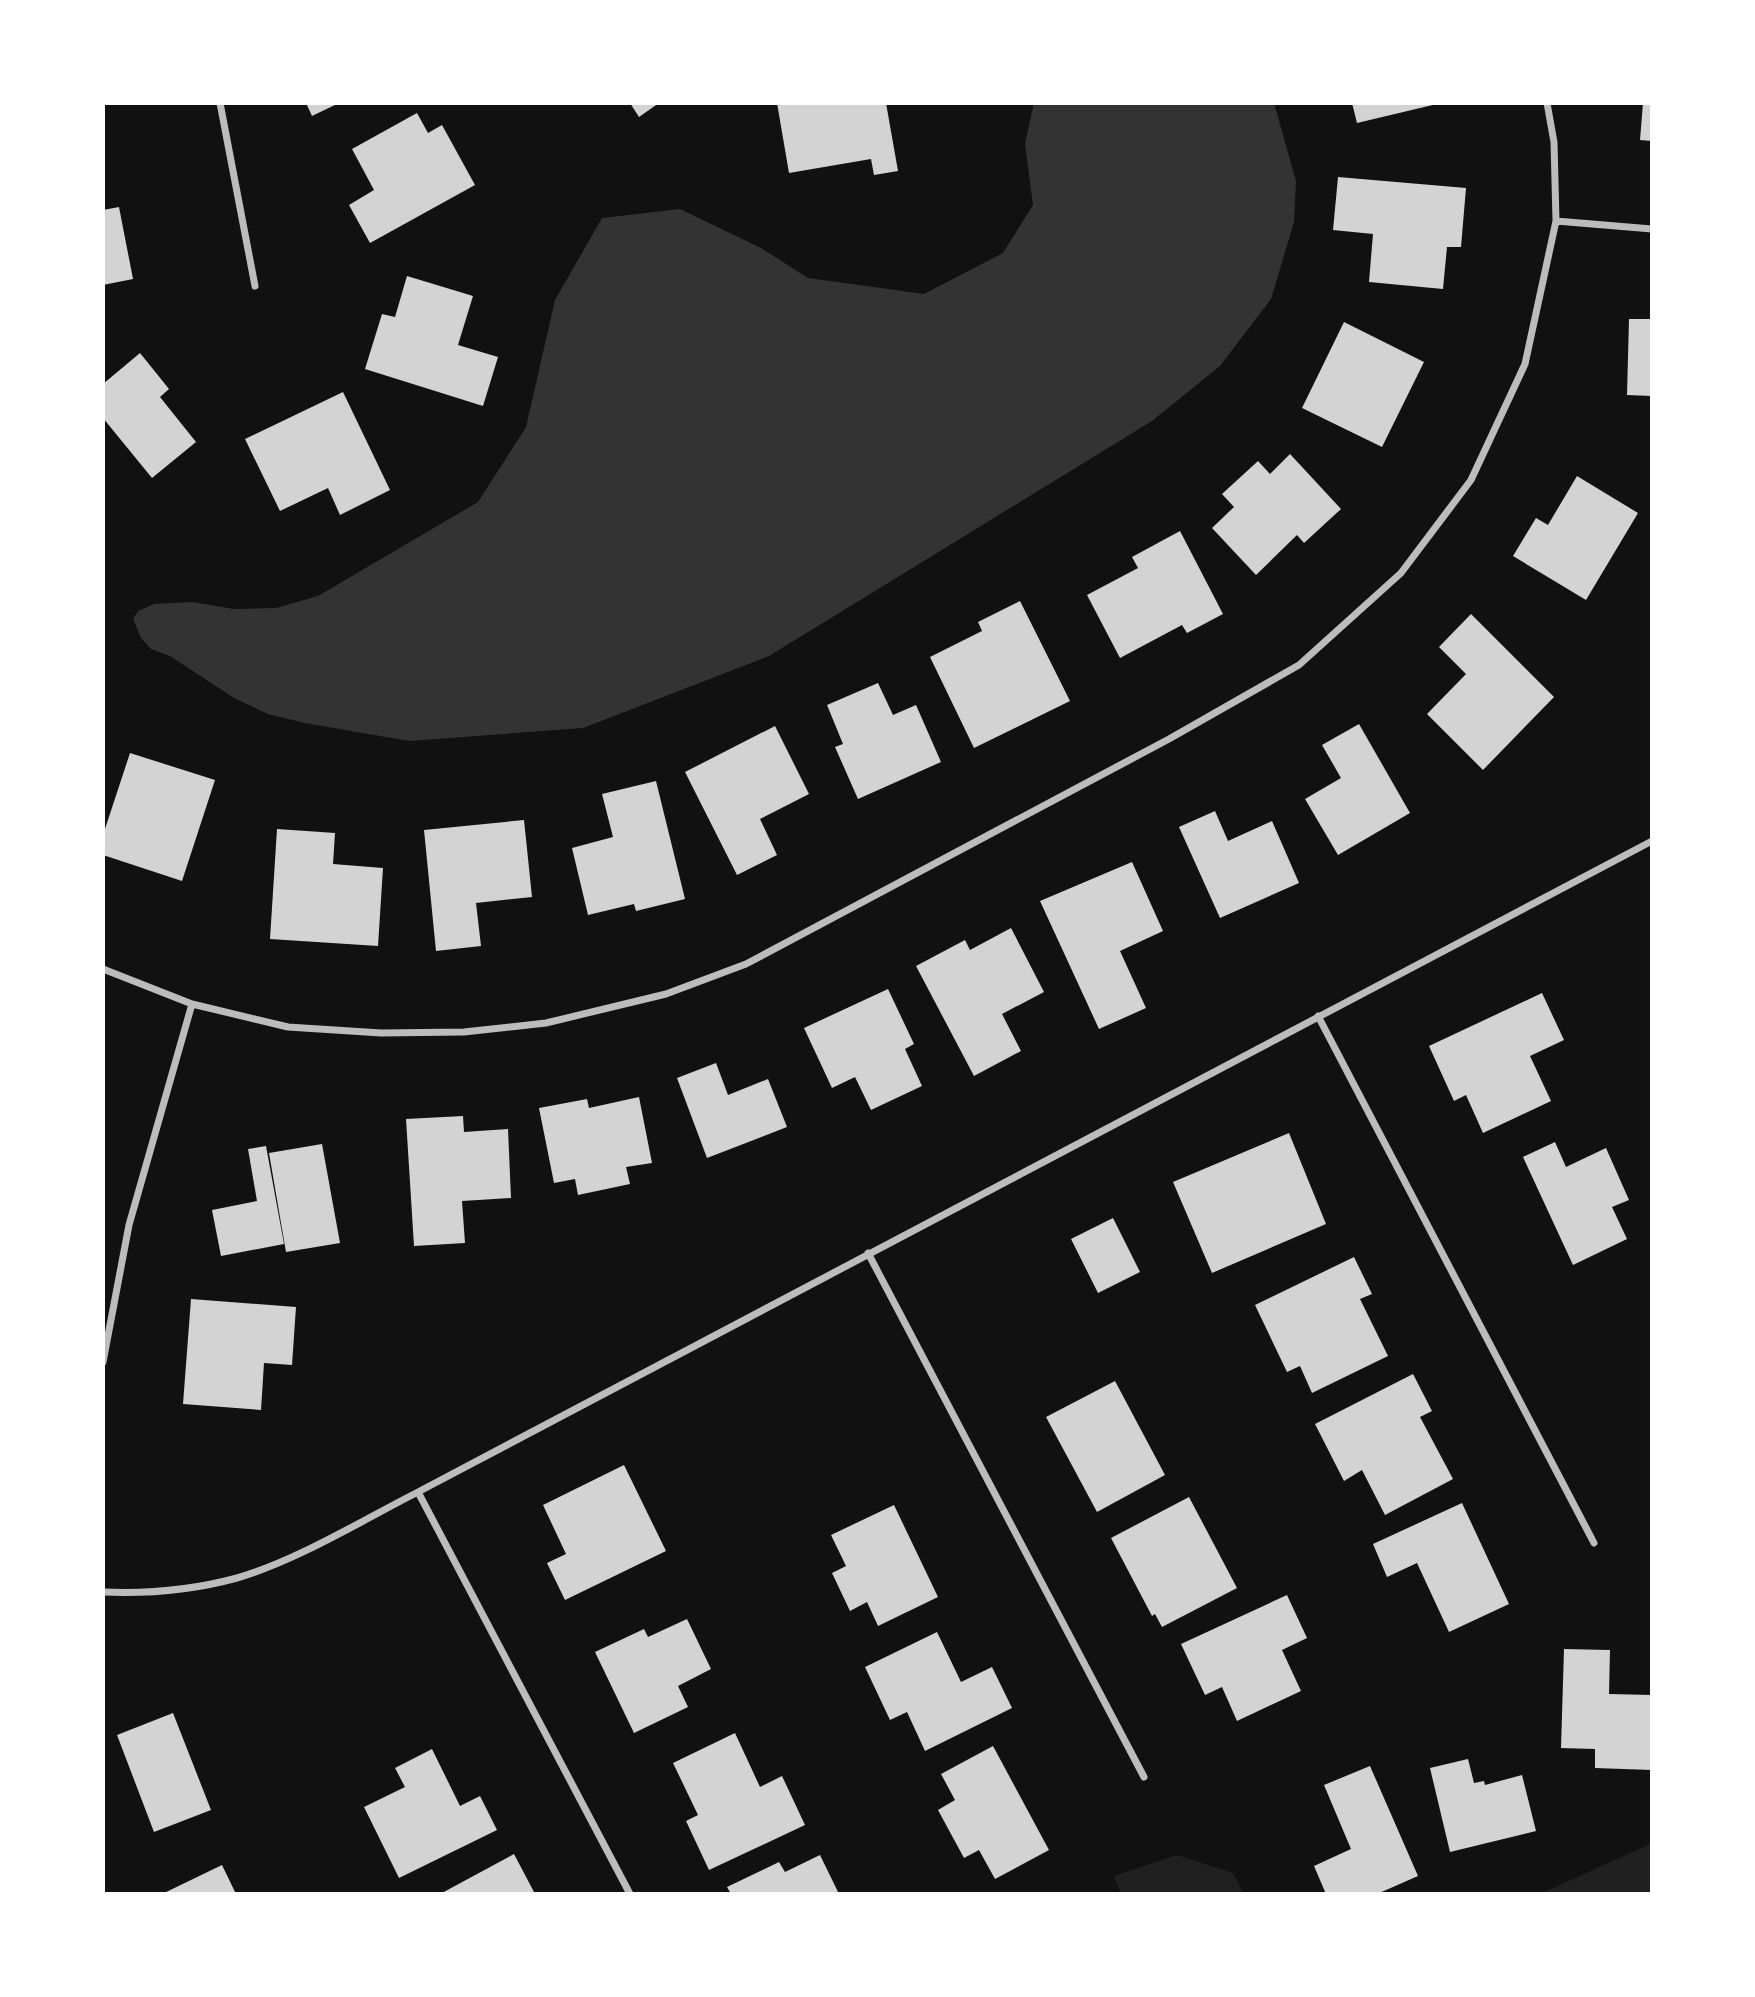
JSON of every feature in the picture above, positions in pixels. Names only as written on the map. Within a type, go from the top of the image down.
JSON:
[{"type":"street","points":[[220,103],[255,286]]},
{"type":"street","points":[[103,970],[191,1004],[288,1027],[381,1033],[464,1032],[546,1023],[666,993],[746,964],[1169,739],[1299,665],[1401,573],[1471,480],[1525,365],[1556,221],[1554,142],[1547,103]]},
{"type":"street","points":[[1556,221],[1652,229]]},
{"type":"street","points":[[103,1592],[148,1593],[181,1590],[239,1577],[295,1554],[418,1492],[1652,841]]},
{"type":"street","points":[[103,1362],[129,1225],[191,1004]]},
{"type":"street","points":[[1318,1016],[1594,1543]]},
{"type":"street","points":[[868,1253],[1144,1777]]},
{"type":"street","points":[[418,1492],[630,1894]]},
{"type":"shaded area","points":[[1034,103],[1274,103],[1296,181],[1294,222],[1271,299],[1220,366],[1152,421],[769,656],[583,728],[409,741],[268,714],[234,698],[170,656],[151,649],[141,638],[133,619],[138,611],[154,604],[192,602],[234,609],[276,608],[318,596],[478,502],[526,427],[555,300],[602,218],[680,209],[761,248],[808,278],[924,294],[1003,253],[1033,205],[1025,144]]},
{"type":"shaded area","points":[[1652,1843],[1652,1894],[1540,1894]]},
{"type":"shaded area","points":[[1177,1855],[1233,1873],[1244,1894],[1121,1894],[1114,1876]]},
{"type":"building","points":[[306,103],[339,103],[312,116]]},
{"type":"building","points":[[630,103],[659,103],[639,117]]},
{"type":"building","points":[[777,103],[886,103],[898,171],[874,175],[871,159],[789,173]]},
{"type":"building","points":[[1352,103],[1437,103],[1437,104],[1357,123]]},
{"type":"building","points":[[1643,103],[1652,103],[1652,141],[1640,140]]},
{"type":"building","points":[[417,113],[428,133],[442,125],[475,185],[370,243],[349,205],[374,190],[352,149]]},
{"type":"building","points":[[1338,177],[1466,188],[1461,247],[1447,247],[1443,289],[1369,282],[1373,234],[1333,230]]},
{"type":"building","points":[[119,207],[133,279],[103,285],[103,210]]},
{"type":"building","points":[[407,276],[473,296],[458,345],[498,357],[483,406],[365,369],[382,314],[395,317]]},
{"type":"building","points":[[1629,319],[1652,319],[1652,396],[1627,395]]},
{"type":"building","points":[[1344,322],[1424,362],[1382,447],[1302,408]]},
{"type":"building","points":[[140,353],[169,389],[160,397],[196,442],[152,478],[103,418],[103,384]]},
{"type":"building","points":[[343,392],[390,490],[340,515],[328,488],[280,511],[245,439]]},
{"type":"building","points":[[1290,454],[1341,509],[1304,543],[1297,535],[1256,575],[1212,528],[1234,507],[1222,494],[1258,461],[1270,474]]},
{"type":"building","points":[[1577,476],[1638,513],[1586,600],[1513,556],[1536,518],[1548,525]]},
{"type":"building","points":[[1180,531],[1223,614],[1187,633],[1182,625],[1120,658],[1087,595],[1138,568],[1132,557]]},
{"type":"building","points":[[1020,601],[1070,701],[974,748],[930,657],[982,631],[978,622]]},
{"type":"building","points":[[1471,614],[1554,697],[1483,770],[1427,714],[1466,674],[1439,647]]},
{"type":"building","points":[[878,683],[893,715],[916,705],[941,762],[858,799],[835,747],[843,744],[827,705]]},
{"type":"building","points":[[1359,724],[1410,813],[1338,855],[1305,799],[1341,778],[1322,745]]},
{"type":"building","points":[[775,726],[809,794],[760,819],[777,855],[737,875],[685,772]]},
{"type":"building","points":[[130,753],[215,780],[182,881],[103,855],[103,835]]},
{"type":"building","points":[[656,781],[685,899],[636,911],[634,904],[588,915],[572,848],[613,837],[602,794]]},
{"type":"building","points":[[1215,811],[1228,841],[1272,821],[1299,883],[1220,918],[1179,827]]},
{"type":"building","points":[[524,820],[532,897],[476,903],[481,946],[436,951],[424,830]]},
{"type":"building","points":[[277,829],[335,833],[333,864],[383,868],[378,946],[270,939]]},
{"type":"building","points":[[1132,862],[1163,931],[1120,951],[1146,1008],[1099,1029],[1040,901]]},
{"type":"building","points":[[1011,928],[1044,992],[1002,1014],[1021,1051],[974,1076],[916,966],[965,940],[970,950]]},
{"type":"building","points":[[888,989],[914,1044],[905,1049],[922,1086],[871,1110],[855,1077],[832,1088],[804,1028]]},
{"type":"building","points":[[1542,993],[1564,1040],[1530,1056],[1551,1101],[1483,1133],[1466,1095],[1454,1101],[1429,1046]]},
{"type":"building","points":[[716,1063],[728,1095],[768,1079],[787,1127],[707,1158],[677,1078]]},
{"type":"building","points":[[639,1097],[652,1163],[626,1167],[630,1184],[578,1195],[575,1179],[554,1183],[539,1108],[587,1099],[589,1108]]},
{"type":"building","points":[[463,1116],[464,1132],[508,1129],[511,1198],[462,1201],[465,1243],[414,1246],[406,1119]]},
{"type":"building","points":[[1289,1133],[1326,1224],[1212,1273],[1173,1182]]},
{"type":"building","points":[[1555,1142],[1566,1167],[1606,1148],[1629,1200],[1612,1207],[1627,1239],[1573,1265],[1523,1157]]},
{"type":"building","points":[[322,1144],[340,1243],[286,1252],[269,1153]]},
{"type":"building","points":[[266,1146],[284,1244],[221,1256],[212,1210],[257,1201],[248,1149]]},
{"type":"building","points":[[1113,1218],[1140,1272],[1098,1293],[1071,1239]]},
{"type":"building","points":[[1354,1257],[1372,1294],[1360,1299],[1388,1356],[1312,1393],[1300,1366],[1287,1372],[1255,1305]]},
{"type":"building","points":[[191,1299],[296,1307],[292,1365],[264,1363],[261,1410],[183,1404]]},
{"type":"building","points":[[1413,1374],[1432,1411],[1420,1417],[1453,1479],[1385,1515],[1362,1470],[1344,1481],[1315,1424]]},
{"type":"building","points":[[1115,1381],[1165,1475],[1097,1512],[1046,1417]]},
{"type":"building","points":[[624,1465],[666,1551],[565,1600],[547,1563],[566,1554],[543,1505]]},
{"type":"building","points":[[1189,1497],[1237,1588],[1162,1627],[1155,1614],[1152,1616],[1111,1538]]},
{"type":"building","points":[[1462,1503],[1509,1604],[1449,1632],[1417,1563],[1387,1577],[1373,1544]]},
{"type":"building","points":[[894,1505],[938,1597],[878,1626],[867,1602],[850,1611],[832,1573],[846,1566],[831,1535]]},
{"type":"building","points":[[1287,1595],[1307,1638],[1282,1650],[1301,1691],[1237,1721],[1222,1687],[1205,1695],[1181,1644]]},
{"type":"building","points":[[687,1619],[711,1669],[678,1686],[688,1707],[634,1733],[595,1652],[644,1629],[648,1637]]},
{"type":"building","points":[[937,1632],[961,1682],[992,1667],[1012,1708],[925,1751],[907,1712],[890,1720],[865,1667]]},
{"type":"building","points":[[1564,1649],[1610,1650],[1609,1694],[1652,1695],[1652,1770],[1595,1768],[1595,1749],[1561,1748]]},
{"type":"building","points":[[173,1713],[211,1810],[154,1832],[117,1735]]},
{"type":"building","points":[[735,1733],[760,1787],[782,1776],[805,1825],[709,1870],[686,1821],[698,1815],[673,1763]]},
{"type":"building","points":[[993,1746],[1049,1850],[995,1879],[979,1850],[964,1858],[938,1810],[955,1800],[941,1774]]},
{"type":"building","points":[[432,1749],[460,1806],[480,1796],[497,1830],[399,1878],[364,1807],[405,1787],[395,1768]]},
{"type":"building","points":[[1468,1759],[1474,1783],[1484,1781],[1485,1785],[1522,1775],[1536,1831],[1450,1852],[1430,1768]]},
{"type":"building","points":[[1370,1766],[1418,1876],[1377,1894],[1326,1894],[1314,1866],[1351,1849],[1324,1785]]},
{"type":"building","points":[[514,1854],[534,1892],[440,1894]]},
{"type":"building","points":[[820,1855],[839,1894],[731,1894],[727,1887],[779,1862],[785,1872]]},
{"type":"building","points":[[222,1865],[236,1894],[162,1894]]}]
